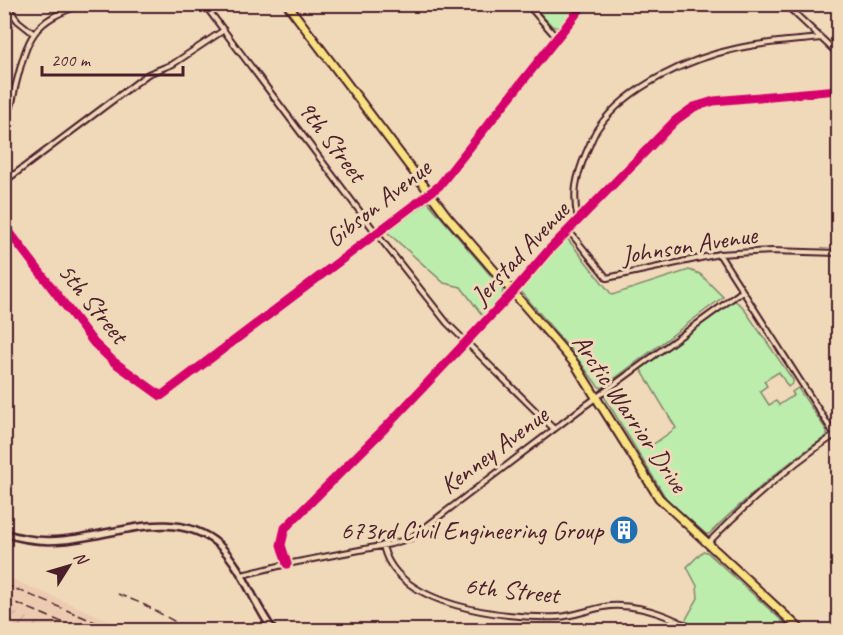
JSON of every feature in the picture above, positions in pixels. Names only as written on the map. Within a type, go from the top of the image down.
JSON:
[{"type":"main road","name":"Arctic Warrior Drive","points":[[287,4],[430,192],[512,293],[575,364],[659,498],[801,630]]},
{"type":"street","points":[[5,4],[18,21],[33,33]]},
{"type":"street","points":[[4,118],[11,106],[24,52],[33,33],[58,14],[84,4]]},
{"type":"street","name":"9th Street","points":[[204,4],[435,308],[465,342],[554,429]]},
{"type":"street","points":[[527,4],[557,38]]},
{"type":"street","name":"Gibson Avenue","points":[[161,396],[447,178],[584,4]]},
{"type":"street","points":[[785,4],[838,54]]},
{"type":"street","points":[[4,182],[148,74],[173,64],[224,30]]},
{"type":"street","points":[[578,220],[576,177],[597,129],[616,106],[631,94],[674,69],[738,48],[821,38]]},
{"type":"street","name":"Jerstad Avenue","points":[[287,564],[281,545],[281,537],[285,528],[385,428],[665,130],[694,108],[714,101],[838,90]]},
{"type":"street","name":"5th Street","points":[[4,225],[94,343],[114,362],[161,396]]},
{"type":"street","name":"Johnson Avenue","points":[[569,231],[607,278],[719,254],[772,251],[838,253]]},
{"type":"street","points":[[719,254],[741,292],[837,434],[838,440]]},
{"type":"street","name":"Kenney Avenue","points":[[242,575],[411,538],[554,429],[741,292]]},
{"type":"street","points":[[708,544],[774,481],[837,434]]},
{"type":"street","points":[[4,533],[31,540],[53,541],[157,525],[181,527],[201,534],[218,544],[242,575],[273,630]]},
{"type":"street","name":"6th Street","points":[[383,545],[388,562],[405,580],[435,598],[454,605],[489,612],[557,617],[621,606],[666,616],[694,630]]},
{"type":"shaded area","points":[[4,576],[132,630],[57,630],[5,608]]},
{"type":"shaded area","points":[[5,608],[57,630],[5,630]]},
{"type":"green space","points":[[532,5],[578,5],[560,28],[552,26]]},
{"type":"green space","points":[[428,202],[503,290],[502,296],[483,316],[461,287],[444,283],[387,232]]},
{"type":"green space","points":[[566,237],[612,295],[689,270],[700,274],[723,297],[602,388],[520,290],[520,286]]},
{"type":"green space","points":[[734,300],[742,306],[793,380],[788,387],[779,372],[764,381],[767,386],[760,391],[769,405],[776,401],[779,405],[794,395],[792,392],[798,388],[827,431],[827,436],[780,470],[709,534],[706,534],[667,500],[605,398],[605,394],[625,387],[618,399],[648,448],[676,428],[640,368]]},
{"type":"green space","points":[[703,551],[707,552],[792,630],[702,630],[685,621],[698,598],[697,586],[687,567]]},
{"type":"railway","points":[[4,584],[114,630]]},
{"type":"railway","points":[[118,594],[143,604],[190,630]]},
{"type":"railway","points":[[4,598],[81,630]]},
{"type":"cycle path","points":[[4,225],[94,343],[114,362],[161,396],[439,186],[584,4]]},
{"type":"cycle path","points":[[287,564],[281,545],[285,528],[385,428],[512,293],[548,251],[676,120],[694,107],[714,101],[838,90]]},
{"type":"place","name":"673rd Civil Engineering Group","points":[[624,530]]}]
